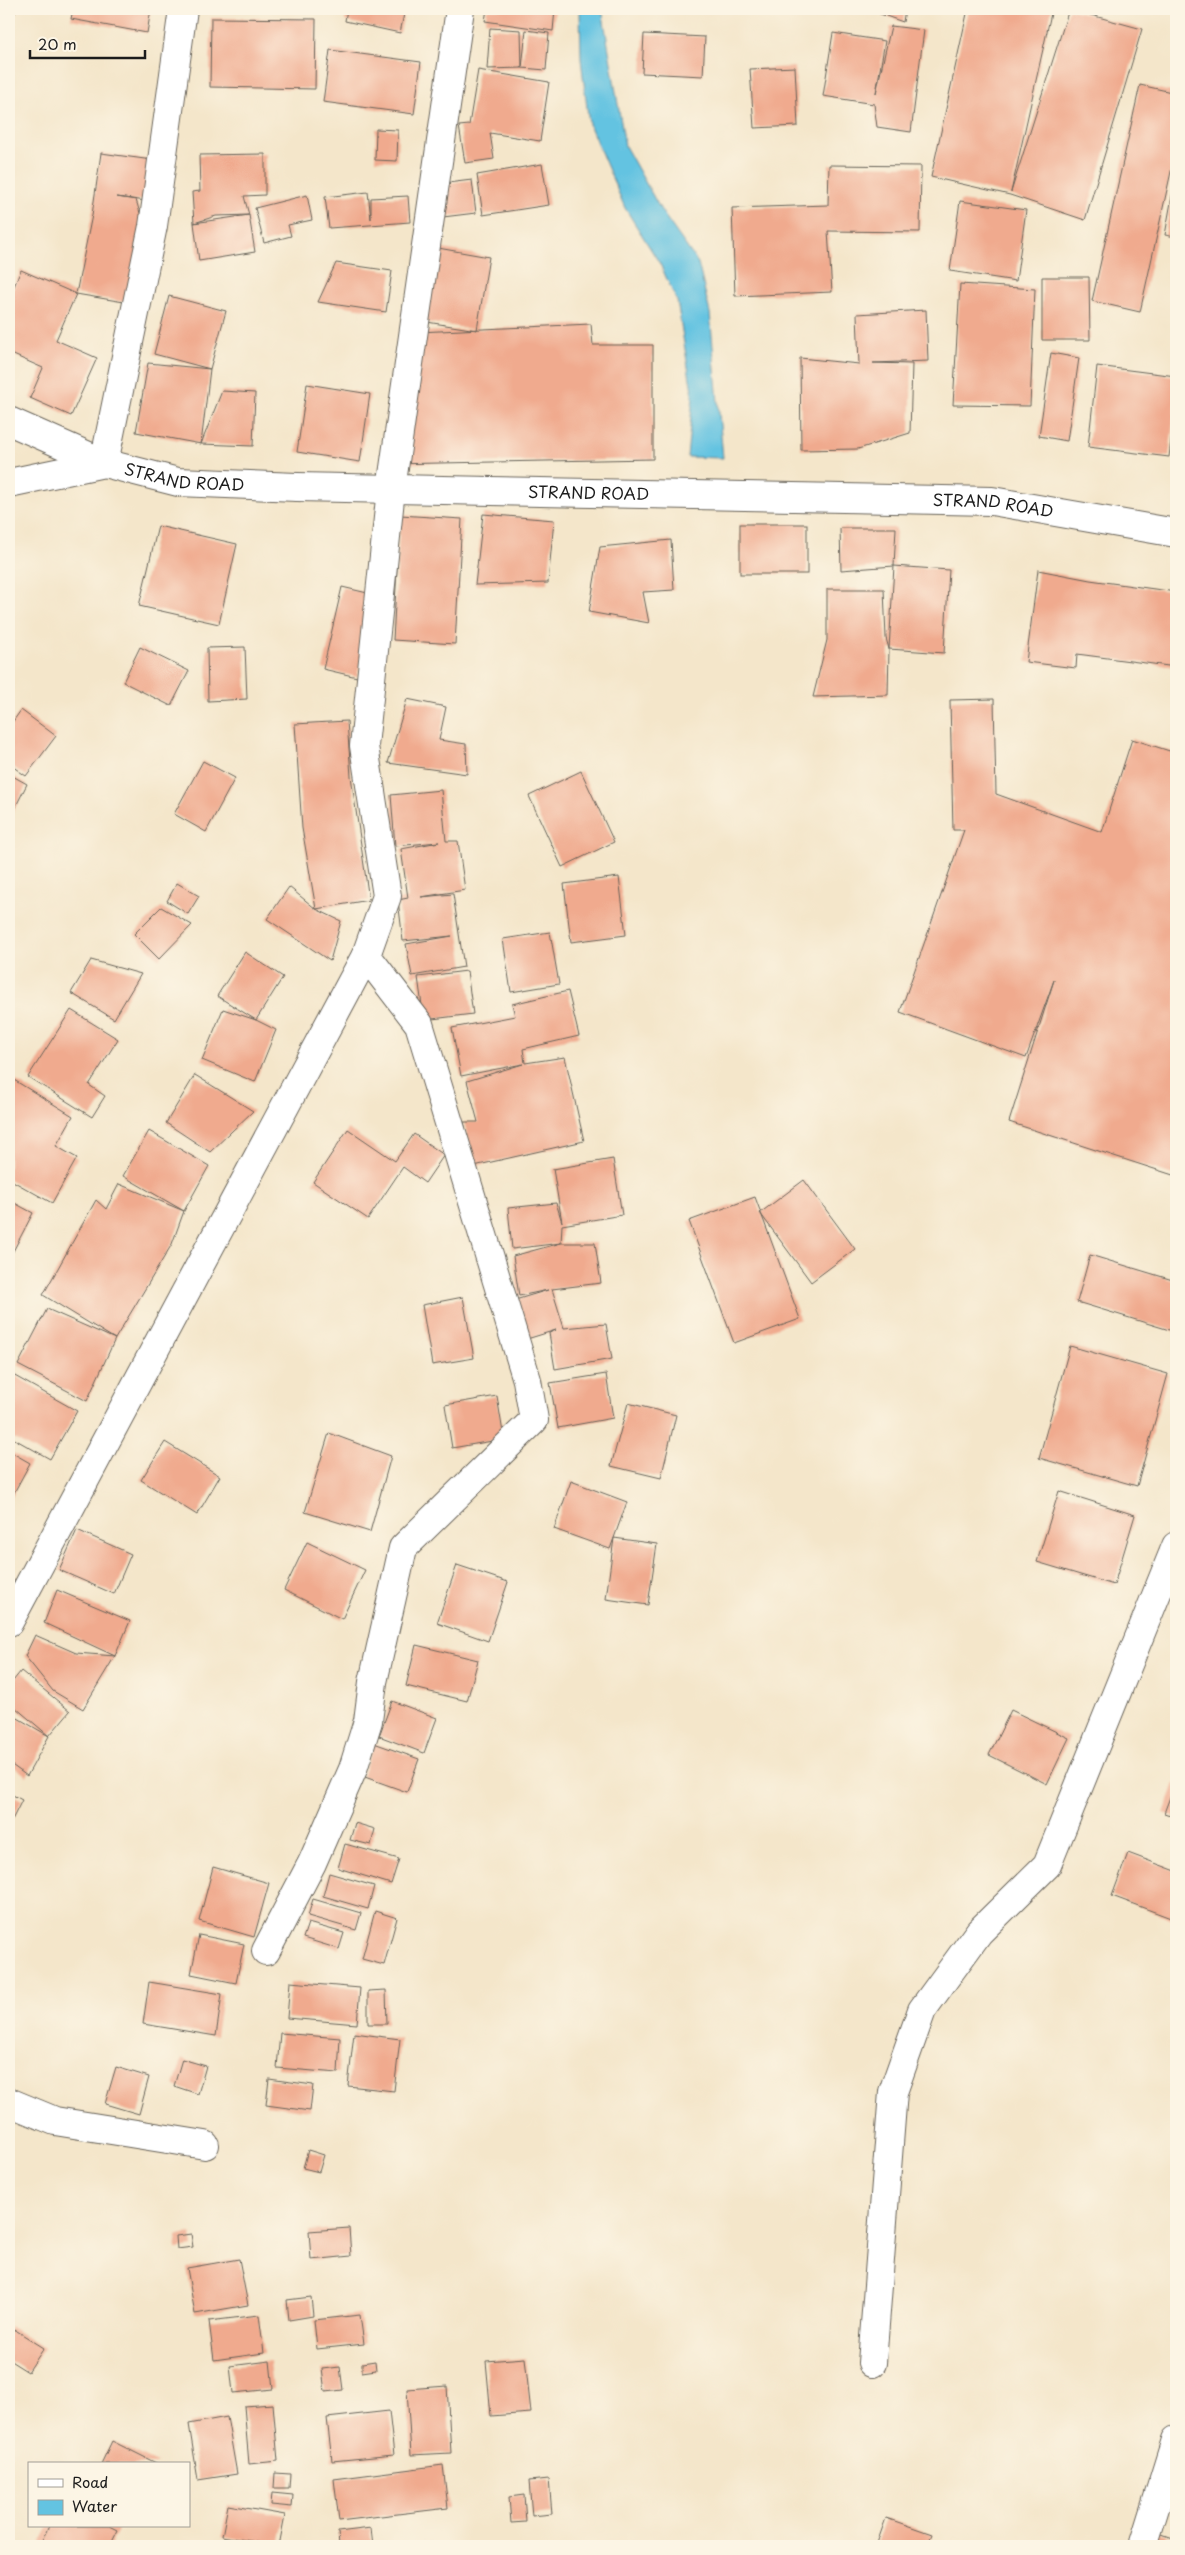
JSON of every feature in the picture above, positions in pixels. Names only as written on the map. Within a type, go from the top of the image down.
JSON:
[{"type":"street","points":[[9,483],[104,463],[153,226],[183,9]]},
{"type":"street","points":[[9,1622],[366,955],[388,896],[364,746],[391,489],[460,9]]},
{"type":"street","name":"STRAND ROAD","points":[[9,421],[104,463],[178,482],[391,489],[992,501],[1176,533]]},
{"type":"street","points":[[266,1951],[312,1863],[353,1769],[368,1721],[373,1682],[403,1548],[534,1420],[527,1380],[422,1031],[419,1024],[366,955]]},
{"type":"street","points":[[872,2363],[893,2092],[922,2010],[980,1932],[1047,1865],[1176,1546]]},
{"type":"street","points":[[9,2102],[55,2121],[205,2144]]},
{"type":"street","points":[[1143,2546],[1176,2440]]},
{"type":"water","points":[[580,9],[602,9],[625,146],[662,212],[698,263],[710,313],[723,458],[687,457],[693,397],[677,301],[660,264],[625,208],[589,124],[581,59]]},
{"type":"building","points":[[9,9],[17,9],[9,24]]},
{"type":"building","points":[[73,9],[151,9],[147,33],[71,19]]},
{"type":"building","points":[[347,9],[405,9],[400,33],[345,21]]},
{"type":"building","points":[[487,9],[555,9],[553,31],[485,21]]},
{"type":"building","points":[[866,9],[905,9],[903,22]]},
{"type":"building","points":[[968,9],[1052,9],[1011,192],[1069,9],[1142,29],[1085,220],[1010,195],[931,177]]},
{"type":"building","points":[[211,18],[316,19],[315,89],[210,87]]},
{"type":"building","points":[[891,26],[924,30],[911,132],[877,127],[874,104],[823,96],[833,33],[885,41],[876,93]]},
{"type":"building","points":[[490,28],[521,30],[522,68],[487,69]]},
{"type":"building","points":[[526,30],[549,33],[546,70],[522,68]]},
{"type":"building","points":[[644,34],[705,37],[703,76],[642,73]]},
{"type":"building","points":[[330,50],[421,62],[414,114],[323,102]]},
{"type":"building","points":[[795,67],[798,126],[754,128],[750,69]]},
{"type":"building","points":[[478,70],[549,82],[540,141],[490,133],[494,159],[465,163],[459,126],[469,125]]},
{"type":"building","points":[[1140,85],[1176,93],[1176,149],[1140,312],[1092,301]]},
{"type":"building","points":[[376,129],[398,130],[397,161],[375,160]]},
{"type":"building","points":[[101,153],[152,160],[146,201],[117,197],[136,200],[144,226],[130,303],[76,294],[92,215]]},
{"type":"building","points":[[265,154],[265,195],[244,196],[249,215],[216,216],[194,223],[192,192],[200,191],[199,155]]},
{"type":"building","points":[[542,164],[549,205],[483,215],[477,175]]},
{"type":"building","points":[[829,165],[921,166],[920,232],[828,231],[832,292],[735,296],[732,208],[828,205]]},
{"type":"building","points":[[472,180],[476,213],[443,217],[439,184]]},
{"type":"building","points":[[1176,180],[1176,237],[1165,235]]},
{"type":"building","points":[[368,192],[371,219],[371,198],[408,196],[410,222],[329,228],[325,197]]},
{"type":"building","points":[[307,195],[312,220],[288,225],[291,236],[264,243],[255,208]]},
{"type":"building","points":[[960,201],[1026,210],[1016,281],[950,271]]},
{"type":"building","points":[[249,215],[255,252],[199,261],[194,223]]},
{"type":"building","points":[[421,245],[489,257],[477,330],[408,319]]},
{"type":"building","points":[[336,263],[392,271],[386,312],[318,302]]},
{"type":"building","points":[[21,270],[76,294],[56,340],[97,358],[71,416],[30,398],[43,368],[9,353],[9,298]]},
{"type":"building","points":[[1042,277],[1089,277],[1090,340],[1042,340]]},
{"type":"building","points":[[960,284],[1035,289],[1030,406],[953,405]]},
{"type":"building","points":[[169,296],[226,311],[210,369],[154,354]]},
{"type":"building","points":[[926,310],[928,361],[873,363],[912,364],[910,433],[858,449],[801,450],[800,358],[859,364],[857,314]]},
{"type":"building","points":[[591,324],[593,345],[653,345],[653,459],[387,464],[418,332]]},
{"type":"building","points":[[1051,353],[1079,358],[1067,441],[1039,436]]},
{"type":"building","points":[[148,363],[210,369],[201,444],[136,432]]},
{"type":"building","points":[[1097,366],[1176,376],[1176,398],[1169,457],[1088,447]]},
{"type":"building","points":[[307,384],[370,394],[360,462],[297,452]]},
{"type":"building","points":[[222,391],[255,393],[253,446],[201,444]]},
{"type":"building","points":[[483,514],[554,520],[548,583],[475,585]]},
{"type":"building","points":[[400,515],[462,519],[455,644],[393,640]]},
{"type":"building","points":[[740,524],[807,524],[807,574],[740,574]]},
{"type":"building","points":[[158,526],[237,544],[219,624],[139,606]]},
{"type":"building","points":[[840,528],[896,528],[894,566],[841,570]]},
{"type":"building","points":[[671,540],[674,590],[643,592],[649,623],[589,612],[600,547]]},
{"type":"building","points":[[894,566],[949,570],[944,653],[889,649]]},
{"type":"building","points":[[1038,570],[1090,580],[1176,592],[1176,667],[1077,654],[1076,668],[1026,662]]},
{"type":"building","points":[[342,587],[376,595],[357,677],[323,669]]},
{"type":"building","points":[[827,589],[884,589],[886,638],[889,649],[888,695],[813,697],[827,640]]},
{"type":"building","points":[[140,647],[189,671],[171,706],[123,682]]},
{"type":"building","points":[[245,647],[247,699],[208,701],[207,648]]},
{"type":"building","points":[[407,699],[446,707],[439,740],[466,744],[467,774],[388,763]]},
{"type":"building","points":[[994,699],[996,794],[1102,832],[1132,739],[1176,753],[1176,1176],[1009,1122],[1054,980],[1026,1058],[900,1012],[964,830],[953,830],[950,700]]},
{"type":"building","points":[[21,710],[56,736],[26,776],[9,764],[9,727]]},
{"type":"building","points":[[347,721],[351,776],[369,900],[316,909],[302,828],[295,724]]},
{"type":"building","points":[[203,761],[235,778],[206,832],[174,814]]},
{"type":"building","points":[[581,771],[614,842],[562,867],[529,796]]},
{"type":"building","points":[[9,774],[27,784],[9,820]]},
{"type":"building","points":[[441,790],[446,841],[458,841],[465,890],[421,897],[453,894],[464,967],[412,976],[406,944],[452,936],[403,941],[398,900],[408,898],[401,849],[439,842],[395,846],[391,795]]},
{"type":"building","points":[[619,877],[626,935],[571,942],[564,884]]},
{"type":"building","points":[[177,883],[199,896],[188,914],[167,901]]},
{"type":"building","points":[[289,887],[316,909],[341,921],[330,961],[267,919]]},
{"type":"building","points":[[161,907],[192,925],[159,959],[134,934]]},
{"type":"building","points":[[550,932],[559,984],[511,992],[503,939]]},
{"type":"building","points":[[245,952],[283,977],[256,1020],[217,996]]},
{"type":"building","points":[[91,960],[141,974],[114,1019],[71,993]]},
{"type":"building","points":[[467,971],[473,1014],[424,1020],[418,977]]},
{"type":"building","points":[[568,991],[579,1036],[523,1049],[525,1063],[565,1057],[584,1141],[474,1166],[464,1122],[478,1122],[467,1081],[523,1064],[461,1076],[452,1028],[515,1016],[512,1004]]},
{"type":"building","points":[[223,1009],[256,1020],[276,1030],[255,1082],[202,1060]]},
{"type":"building","points":[[71,1010],[118,1039],[89,1085],[105,1096],[92,1117],[28,1077]]},
{"type":"building","points":[[195,1075],[253,1111],[210,1152],[166,1123]]},
{"type":"building","points":[[9,1077],[73,1116],[56,1146],[77,1158],[52,1203],[9,1179]]},
{"type":"building","points":[[348,1129],[395,1161],[414,1134],[444,1155],[425,1183],[403,1167],[368,1219],[313,1182]]},
{"type":"building","points":[[149,1131],[209,1166],[184,1211],[123,1176]]},
{"type":"building","points":[[613,1159],[622,1215],[562,1225],[561,1243],[512,1249],[508,1208],[556,1203],[562,1222],[553,1169]]},
{"type":"building","points":[[804,1180],[855,1249],[811,1282],[760,1213]]},
{"type":"building","points":[[119,1184],[184,1211],[172,1244],[115,1339],[43,1295],[96,1200],[106,1209]]},
{"type":"building","points":[[755,1197],[800,1319],[734,1343],[689,1221]]},
{"type":"building","points":[[9,1200],[33,1213],[9,1259]]},
{"type":"building","points":[[561,1243],[595,1243],[601,1283],[552,1289],[564,1328],[606,1324],[612,1359],[555,1369],[549,1333],[556,1330],[514,1343],[502,1304],[548,1290],[519,1296],[513,1256]]},
{"type":"building","points":[[1090,1255],[1176,1281],[1176,1332],[1077,1302]]},
{"type":"building","points":[[463,1297],[474,1358],[432,1365],[422,1305]]},
{"type":"building","points":[[47,1309],[115,1339],[87,1401],[18,1365]]},
{"type":"building","points":[[1070,1346],[1168,1374],[1137,1486],[1039,1458]]},
{"type":"building","points":[[606,1374],[613,1418],[558,1428],[550,1383]]},
{"type":"building","points":[[13,1375],[77,1411],[50,1459],[9,1436],[9,1383]]},
{"type":"building","points":[[497,1396],[504,1439],[452,1448],[445,1405]]},
{"type":"building","points":[[628,1403],[676,1415],[661,1478],[611,1466]]},
{"type":"building","points":[[329,1433],[391,1456],[370,1532],[305,1512]]},
{"type":"building","points":[[165,1442],[220,1476],[197,1515],[141,1480]]},
{"type":"building","points":[[9,1451],[30,1463],[9,1502]]},
{"type":"building","points":[[571,1481],[627,1502],[610,1549],[554,1529]]},
{"type":"building","points":[[1059,1491],[1135,1515],[1114,1585],[1037,1562]]},
{"type":"building","points":[[77,1530],[131,1554],[114,1594],[59,1570]]},
{"type":"building","points":[[614,1538],[657,1544],[648,1605],[606,1599]]},
{"type":"building","points":[[307,1542],[365,1570],[342,1619],[284,1590]]},
{"type":"building","points":[[457,1565],[508,1582],[488,1641],[437,1623]]},
{"type":"building","points":[[57,1590],[130,1621],[115,1656],[44,1623]]},
{"type":"building","points":[[35,1635],[76,1653],[115,1656],[83,1709],[53,1691],[25,1656]]},
{"type":"building","points":[[416,1645],[478,1660],[467,1701],[406,1686]]},
{"type":"building","points":[[21,1671],[70,1711],[49,1736],[9,1702],[9,1686]]},
{"type":"building","points":[[392,1701],[437,1718],[424,1753],[379,1736]]},
{"type":"building","points":[[1011,1710],[1069,1738],[1047,1784],[989,1755]]},
{"type":"building","points":[[9,1713],[49,1736],[27,1776],[9,1763]]},
{"type":"building","points":[[374,1743],[419,1759],[407,1792],[362,1776]]},
{"type":"building","points":[[1176,1781],[1176,1817],[1164,1813]]},
{"type":"building","points":[[9,1793],[22,1800],[9,1826]]},
{"type":"building","points":[[355,1823],[375,1829],[371,1845],[350,1840]]},
{"type":"building","points":[[345,1844],[399,1859],[391,1884],[338,1868]]},
{"type":"building","points":[[1128,1853],[1176,1871],[1176,1920],[1112,1896]]},
{"type":"building","points":[[213,1867],[269,1883],[254,1937],[199,1921]]},
{"type":"building","points":[[329,1873],[374,1886],[368,1909],[323,1896]]},
{"type":"building","points":[[313,1899],[361,1913],[356,1930],[308,1916]]},
{"type":"building","points":[[375,1911],[397,1918],[384,1965],[362,1959]]},
{"type":"building","points":[[308,1923],[344,1933],[339,1949],[303,1938]]},
{"type":"building","points":[[199,1935],[244,1944],[236,1983],[191,1974]]},
{"type":"building","points":[[149,1982],[222,1994],[216,2036],[143,2024]]},
{"type":"building","points":[[290,1982],[360,1988],[357,2024],[287,2018]]},
{"type":"building","points":[[386,1990],[387,2024],[368,2024],[368,1991]]},
{"type":"building","points":[[280,2033],[340,2038],[338,2073],[277,2068]]},
{"type":"building","points":[[354,2033],[400,2039],[394,2091],[348,2086]]},
{"type":"building","points":[[182,2059],[206,2066],[198,2094],[174,2086]]},
{"type":"building","points":[[116,2067],[149,2077],[139,2114],[105,2104]]},
{"type":"building","points":[[269,2079],[313,2085],[310,2111],[266,2105]]},
{"type":"building","points":[[308,2150],[324,2155],[319,2172],[303,2168]]},
{"type":"building","points":[[349,2228],[351,2256],[311,2260],[309,2231]]},
{"type":"building","points":[[191,2234],[193,2247],[177,2249],[176,2236]]},
{"type":"building","points":[[239,2259],[248,2305],[195,2314],[187,2268]]},
{"type":"building","points":[[311,2297],[313,2316],[289,2320],[287,2300]]},
{"type":"building","points":[[259,2315],[264,2353],[214,2360],[209,2321]]},
{"type":"building","points":[[360,2315],[364,2344],[317,2349],[314,2320]]},
{"type":"building","points":[[9,2326],[44,2348],[28,2372],[9,2360]]},
{"type":"building","points":[[525,2358],[531,2413],[491,2416],[486,2361]]},
{"type":"building","points":[[270,2361],[273,2389],[233,2393],[230,2366]]},
{"type":"building","points":[[375,2361],[376,2370],[362,2372],[362,2363]]},
{"type":"building","points":[[340,2367],[343,2390],[325,2392],[322,2369]]},
{"type":"building","points":[[447,2386],[451,2453],[411,2455],[407,2389]]},
{"type":"building","points":[[273,2404],[278,2461],[249,2464],[244,2406]]},
{"type":"building","points":[[389,2411],[394,2455],[332,2461],[327,2418]]},
{"type":"building","points":[[227,2417],[237,2474],[198,2480],[189,2424]]},
{"type":"building","points":[[112,2441],[154,2462],[102,2462]]},
{"type":"building","points":[[443,2465],[448,2508],[339,2521],[334,2479]]},
{"type":"building","points":[[275,2473],[290,2474],[289,2488],[274,2488]]},
{"type":"building","points":[[549,2479],[552,2514],[532,2516],[529,2481]]},
{"type":"building","points":[[1176,2483],[1176,2501],[1170,2498]]},
{"type":"building","points":[[272,2493],[293,2495],[292,2507],[271,2505]]},
{"type":"building","points":[[524,2495],[526,2522],[511,2523],[509,2497]]},
{"type":"building","points":[[228,2505],[285,2515],[279,2546],[222,2536]]},
{"type":"building","points":[[886,2518],[932,2534],[927,2546],[876,2546]]},
{"type":"building","points":[[48,2528],[114,2528],[118,2530],[110,2546],[39,2546]]},
{"type":"building","points":[[371,2528],[373,2546],[339,2546],[338,2532]]},
{"type":"building","points":[[1156,2532],[1176,2539],[1176,2546],[1152,2546]]}]
